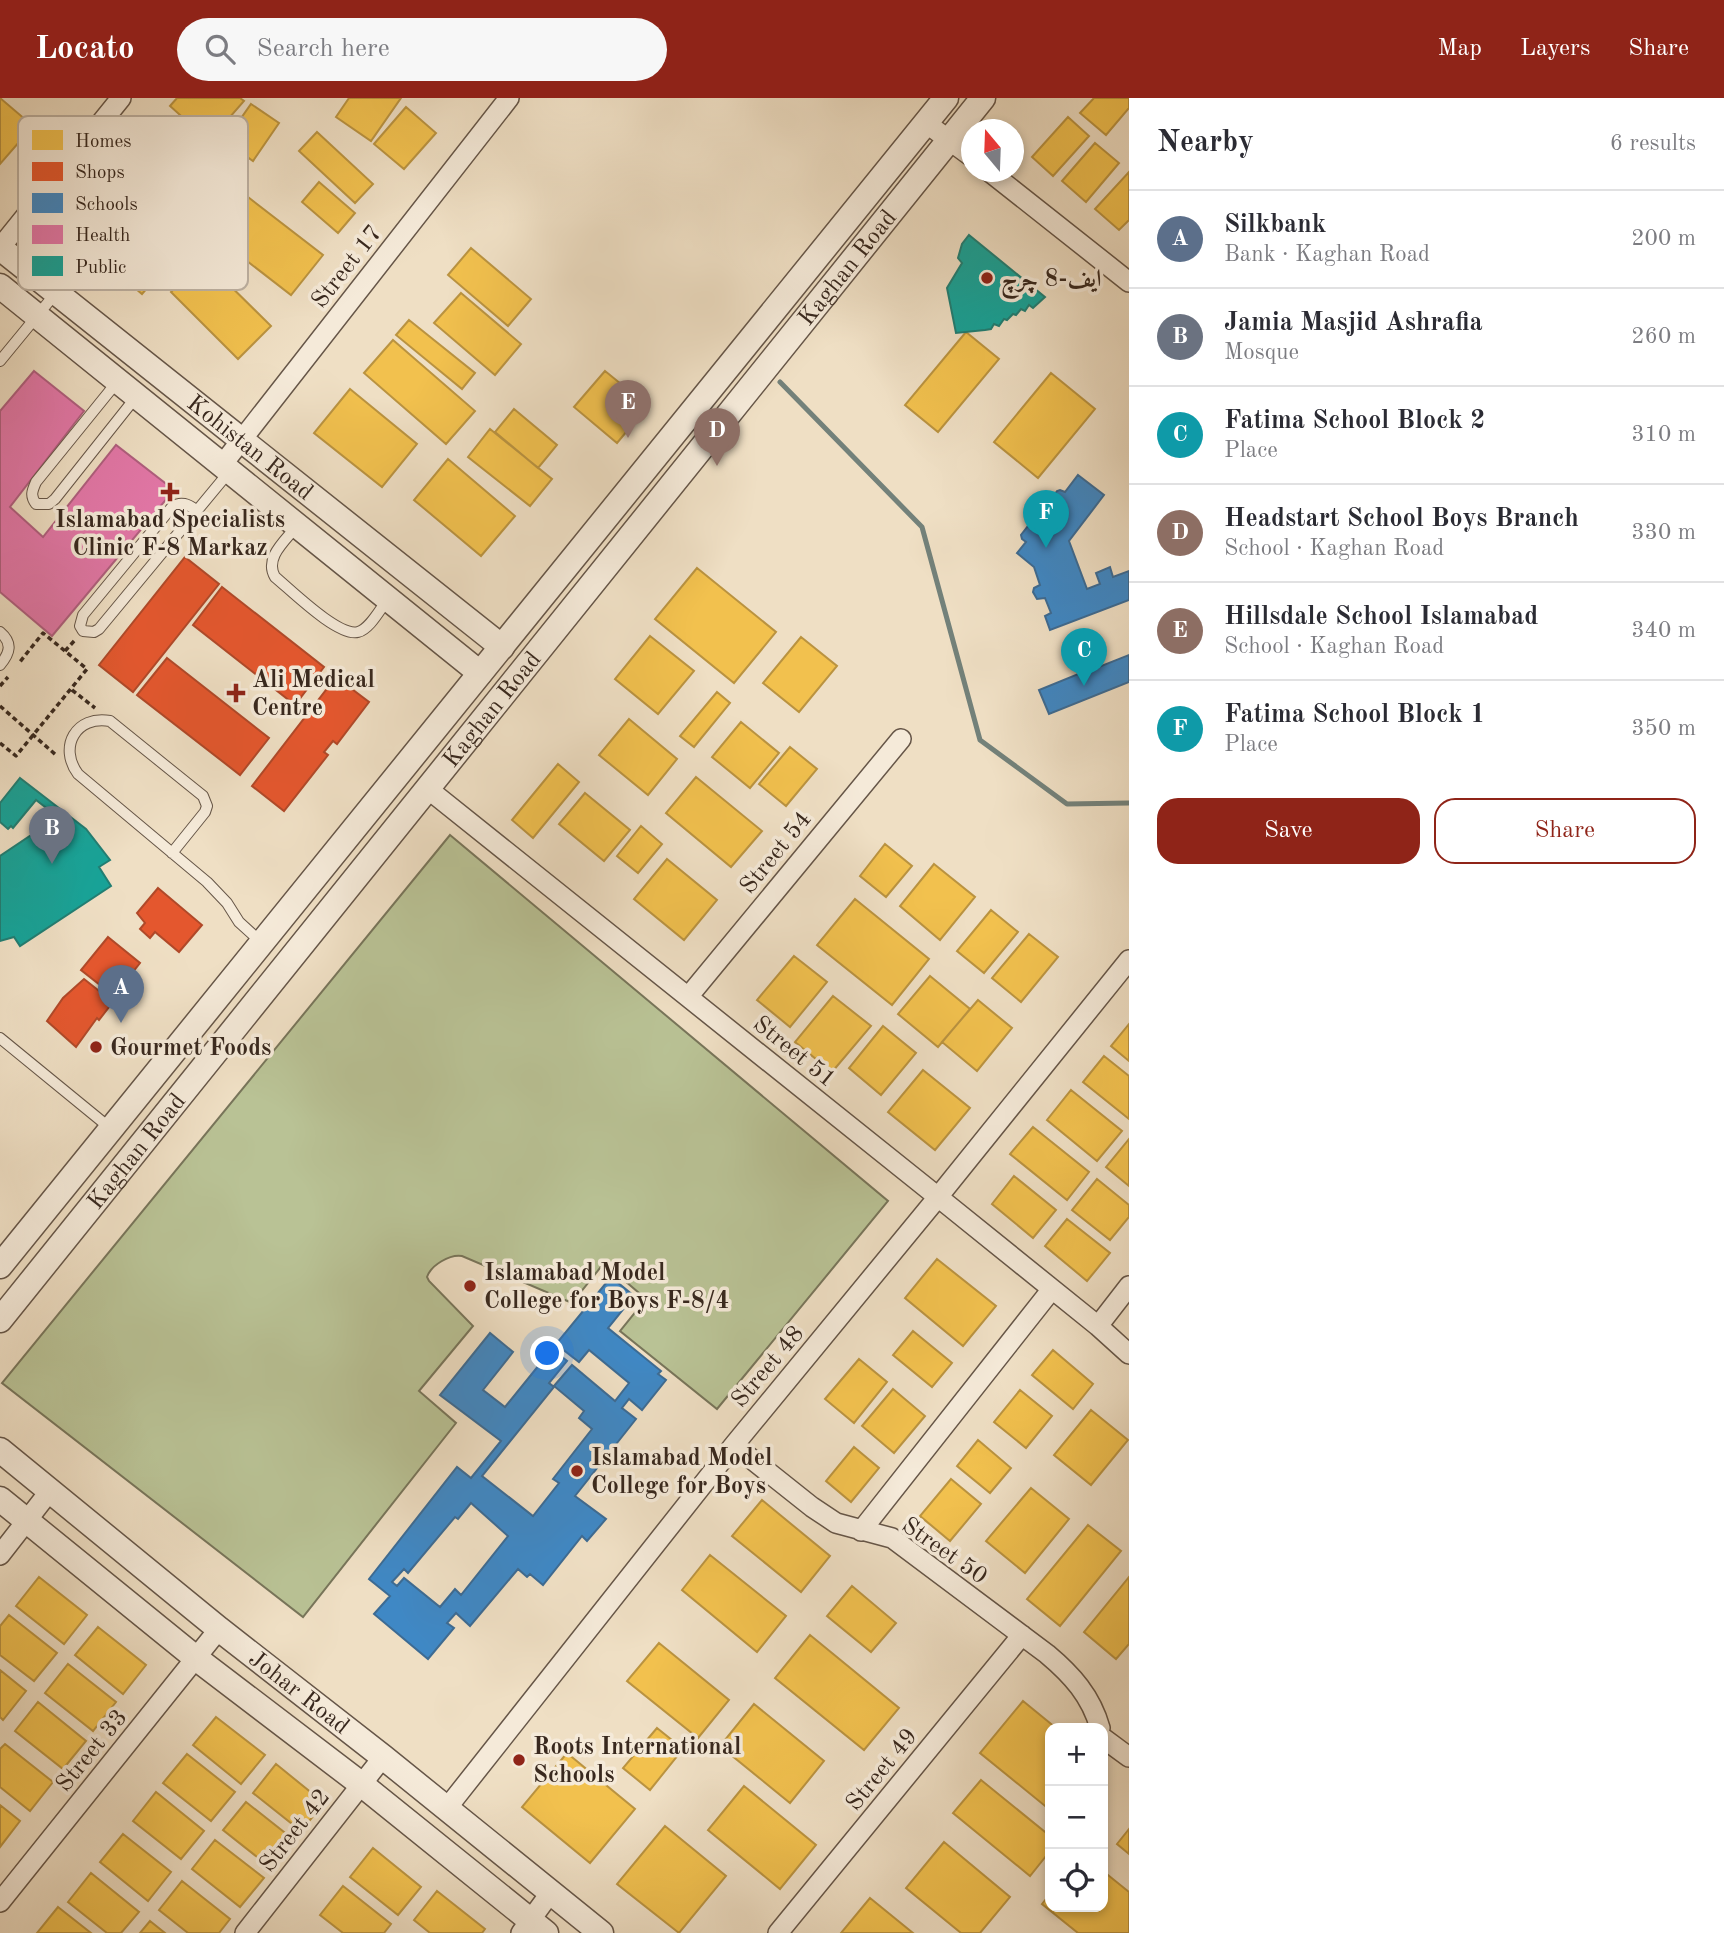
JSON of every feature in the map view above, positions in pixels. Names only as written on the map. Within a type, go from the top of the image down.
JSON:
[{"type":"street","points":[[106,116],[121,98]]},
{"type":"street","name":"Street 17","points":[[226,468],[240,441],[509,98]]},
{"type":"street","name":"Kaghan Road","points":[[0,1268],[946,98]]},
{"type":"street","name":"Kaghan Road","points":[[0,1320],[983,98]]},
{"type":"street","points":[[926,123],[961,149]]},
{"type":"street","points":[[1002,182],[1129,282]]},
{"type":"street","points":[[0,248],[18,226]]},
{"type":"street","name":"Kohistan Road","points":[[0,248],[18,263]]},
{"type":"street","name":"Kohistan Road","points":[[0,286],[480,673]]},
{"type":"street","name":"Kohistan Road","points":[[51,290],[502,647]]},
{"type":"street","name":"Street 54","points":[[688,997],[901,738]]},
{"type":"street","name":"Street 51","points":[[428,789],[938,1197],[1129,1354]]},
{"type":"street","points":[[260,945],[283,969]]},
{"type":"street","name":"Street 48","points":[[447,1808],[734,1444],[1129,960]]},
{"type":"street","points":[[0,1268],[24,1289]]},
{"type":"street","points":[[1098,1326],[1129,1286]]},
{"type":"street","points":[[861,1531],[1052,1289]]},
{"type":"street","name":"Street 50","points":[[734,1444],[836,1523],[892,1538],[1022,1635],[1070,1673],[1085,1692],[1098,1723]]},
{"type":"street","name":"Johar Road","points":[[0,1450],[219,1629],[601,1933]]},
{"type":"street","points":[[0,1555],[49,1492]]},
{"type":"street","name":"Johar Road","points":[[0,1499],[197,1659],[361,1784],[533,1929]]},
{"type":"street","name":"Street 33","points":[[0,1902],[219,1629]]},
{"type":"street","name":"Street 49","points":[[778,1933],[1022,1635]]},
{"type":"street","points":[[1108,1742],[1129,1757]]},
{"type":"street","name":"Street 42","points":[[245,1933],[383,1757]]},
{"type":"street","points":[[533,1929],[551,1892]]},
{"type":"lane","points":[[0,362],[55,293]]},
{"type":"lane","points":[[127,389],[55,499],[49,504],[36,504],[32,498],[36,482],[127,389]]},
{"type":"lane","points":[[196,510],[184,503],[172,507],[83,615],[80,626],[83,631],[94,632],[99,629],[196,510],[226,468]]},
{"type":"lane","points":[[297,526],[275,554],[272,571],[275,577],[337,628],[351,633],[359,632],[388,599]]},
{"type":"lane","points":[[0,632],[8,640],[10,648],[8,656],[0,665]]},
{"type":"lane","points":[[172,853],[205,812],[207,802],[203,796],[110,721],[95,720],[83,725],[69,743],[69,756],[78,774],[212,887],[260,945]]},
{"type":"lane","points":[[0,1038],[111,1128]]},
{"type":"path","points":[[0,743],[16,756],[87,669],[43,633],[17,666]]},
{"type":"path","points":[[0,686],[8,676]]},
{"type":"path","points":[[72,690],[110,721]]},
{"type":"path","points":[[0,706],[78,774]]},
{"type":"green space","name":"Islamabad Model College for Boys F-8/4","points":[[450,835],[888,1201],[717,1409],[620,1331],[646,1299],[604,1263],[572,1303],[462,1256],[452,1257],[437,1265],[427,1277],[429,1281],[473,1326],[419,1391],[456,1423],[303,1617],[2,1383]]},
{"type":"building: Homes","points":[[0,98],[21,116],[18,116],[18,143],[0,164]]},
{"type":"building: Homes","points":[[177,98],[240,98],[244,101],[231,116],[181,116],[170,106]]},
{"type":"building: Homes","points":[[349,98],[401,98],[371,141],[336,117]]},
{"type":"building: Homes","points":[[1094,98],[1129,98],[1129,108],[1106,135],[1080,113]]},
{"type":"building: Homes","points":[[251,104],[279,123],[253,161],[248,157],[248,116],[243,116]]},
{"type":"building: Homes","points":[[406,107],[436,133],[404,169],[374,144]]},
{"type":"building: Homes","points":[[1068,117],[1089,136],[1053,176],[1032,157]]},
{"type":"building: Homes","points":[[317,132],[373,184],[355,203],[299,151]]},
{"type":"building: Homes","points":[[1095,143],[1119,163],[1086,202],[1062,181]]},
{"type":"building: Homes","points":[[1129,172],[1129,220],[1119,230],[1095,209]]},
{"type":"building: Homes","points":[[319,182],[355,213],[338,233],[302,202]]},
{"type":"building: Homes","points":[[248,197],[323,255],[291,295],[248,262]]},
{"type":"building: Homes","points":[[471,248],[531,299],[508,326],[448,275]]},
{"type":"building: Homes","points":[[234,290],[271,326],[238,359],[171,292]]},
{"type":"building: Homes","points":[[461,293],[521,344],[495,375],[434,323]]},
{"type":"building: Homes","points":[[409,320],[475,373],[462,389],[396,335]]},
{"type":"building: Homes","points":[[966,332],[999,359],[938,432],[905,405]]},
{"type":"building: Homes","points":[[393,340],[475,411],[446,444],[364,373]]},
{"type":"building: Homes","points":[[605,371],[648,406],[617,443],[574,407]]},
{"type":"building: Homes","points":[[1051,373],[1095,409],[1038,478],[994,442]]},
{"type":"building: Homes","points":[[350,389],[417,444],[382,487],[314,433]]},
{"type":"building: Homes","points":[[514,409],[557,445],[538,468],[495,432]]},
{"type":"building: Homes","points":[[490,429],[552,479],[530,506],[468,457]]},
{"type":"building: Homes","points":[[448,459],[515,516],[481,556],[414,500]]},
{"type":"building: Homes","points":[[697,568],[776,632],[734,683],[655,619]]},
{"type":"building: Homes","points":[[650,636],[694,671],[658,714],[615,679]]},
{"type":"building: Homes","points":[[801,637],[837,666],[799,712],[763,683]]},
{"type":"building: Homes","points":[[717,692],[730,703],[694,747],[680,736]]},
{"type":"building: Homes","points":[[629,719],[677,759],[648,795],[599,755]]},
{"type":"building: Homes","points":[[741,722],[779,753],[750,788],[712,757]]},
{"type":"building: Homes","points":[[790,747],[817,769],[786,806],[759,784]]},
{"type":"building: Homes","points":[[558,764],[579,782],[533,838],[512,820]]},
{"type":"building: Homes","points":[[696,777],[762,831],[731,867],[666,813]]},
{"type":"building: Homes","points":[[585,793],[630,830],[604,861],[559,824]]},
{"type":"building: Homes","points":[[641,826],[662,844],[638,873],[617,856]]},
{"type":"building: Homes","points":[[885,844],[912,866],[886,897],[860,876]]},
{"type":"building: Homes","points":[[667,859],[717,900],[684,940],[634,899]]},
{"type":"building: Homes","points":[[934,864],[975,897],[940,940],[900,906]]},
{"type":"building: Homes","points":[[855,899],[929,959],[892,1005],[817,945]]},
{"type":"building: Homes","points":[[991,910],[1018,932],[984,973],[957,951]]},
{"type":"building: Homes","points":[[1029,934],[1058,957],[1021,1002],[992,978]]},
{"type":"building: Homes","points":[[794,956],[827,982],[790,1027],[757,1000]]},
{"type":"building: Homes","points":[[930,976],[970,1009],[938,1047],[898,1014]]},
{"type":"building: Homes","points":[[833,996],[871,1026],[832,1072],[795,1042]]},
{"type":"building: Homes","points":[[978,1000],[1012,1028],[977,1071],[942,1042]]},
{"type":"building: Homes","points":[[1129,1024],[1129,1061],[1111,1046]]},
{"type":"building: Homes","points":[[883,1026],[916,1053],[881,1095],[849,1068]]},
{"type":"building: Homes","points":[[1104,1056],[1129,1076],[1129,1119],[1083,1082]]},
{"type":"building: Homes","points":[[923,1070],[970,1108],[935,1150],[888,1112]]},
{"type":"building: Homes","points":[[1071,1090],[1122,1131],[1097,1161],[1047,1120]]},
{"type":"building: Homes","points":[[1033,1127],[1089,1172],[1067,1200],[1010,1154]]},
{"type":"building: Homes","points":[[1129,1139],[1129,1186],[1106,1167]]},
{"type":"building: Homes","points":[[1014,1176],[1056,1210],[1033,1238],[992,1204]]},
{"type":"building: Homes","points":[[1097,1179],[1129,1205],[1129,1217],[1110,1240],[1072,1210]]},
{"type":"building: Homes","points":[[1067,1219],[1110,1253],[1087,1281],[1045,1246]]},
{"type":"building: Homes","points":[[937,1259],[996,1306],[963,1346],[905,1298]]},
{"type":"building: Homes","points":[[913,1331],[952,1363],[932,1387],[893,1355]]},
{"type":"building: Homes","points":[[1053,1350],[1093,1384],[1073,1409],[1032,1375]]},
{"type":"building: Homes","points":[[859,1359],[887,1382],[854,1423],[825,1399]]},
{"type":"building: Homes","points":[[893,1389],[925,1416],[894,1453],[862,1426]]},
{"type":"building: Homes","points":[[1020,1390],[1052,1416],[1026,1448],[994,1422]]},
{"type":"building: Homes","points":[[1091,1410],[1128,1440],[1091,1485],[1054,1455]]},
{"type":"building: Homes","points":[[978,1440],[1011,1468],[990,1493],[957,1466]]},
{"type":"building: Homes","points":[[854,1447],[879,1468],[851,1502],[826,1481]]},
{"type":"building: Homes","points":[[951,1479],[981,1504],[950,1541],[920,1516]]},
{"type":"building: Homes","points":[[1031,1488],[1069,1519],[1025,1573],[986,1541]]},
{"type":"building: Homes","points":[[762,1500],[830,1556],[801,1592],[732,1536]]},
{"type":"building: Homes","points":[[1088,1525],[1121,1551],[1060,1626],[1027,1599]]},
{"type":"building: Homes","points":[[710,1555],[786,1616],[757,1652],[682,1590]]},
{"type":"building: Homes","points":[[39,1577],[87,1615],[64,1644],[16,1606]]},
{"type":"building: Homes","points":[[1129,1577],[1129,1644],[1116,1659],[1084,1632]]},
{"type":"building: Homes","points":[[852,1586],[896,1623],[871,1652],[827,1616]]},
{"type":"building: Homes","points":[[9,1615],[57,1653],[34,1681],[0,1655],[0,1626]]},
{"type":"building: Homes","points":[[98,1627],[146,1665],[123,1694],[75,1655]]},
{"type":"building: Homes","points":[[810,1635],[899,1708],[864,1750],[775,1678]]},
{"type":"building: Homes","points":[[659,1643],[729,1700],[698,1738],[627,1681]]},
{"type":"building: Homes","points":[[68,1664],[116,1702],[93,1731],[45,1693]]},
{"type":"building: Homes","points":[[0,1670],[26,1691],[3,1720],[0,1717]]},
{"type":"building: Homes","points":[[1023,1701],[1050,1723],[1045,1723],[1045,1806],[980,1753]]},
{"type":"building: Homes","points":[[38,1702],[86,1741],[63,1769],[15,1731]]},
{"type":"building: Homes","points":[[754,1704],[824,1761],[790,1803],[720,1746]]},
{"type":"building: Homes","points":[[216,1717],[265,1755],[241,1784],[193,1745]]},
{"type":"building: Homes","points":[[657,1728],[683,1749],[650,1790],[623,1768]]},
{"type":"building: Homes","points":[[5,1744],[53,1782],[30,1811],[0,1787],[0,1749]]},
{"type":"building: Homes","points":[[567,1753],[635,1809],[590,1863],[522,1807]]},
{"type":"building: Homes","points":[[187,1754],[235,1792],[211,1821],[163,1783]]},
{"type":"building: Homes","points":[[276,1764],[324,1803],[301,1831],[253,1793]]},
{"type":"building: Homes","points":[[981,1780],[1045,1832],[1045,1857],[1030,1876],[953,1813]]},
{"type":"building: Homes","points":[[744,1786],[816,1845],[780,1889],[708,1830]]},
{"type":"building: Homes","points":[[156,1792],[204,1831],[181,1859],[133,1821]]},
{"type":"building: Homes","points":[[246,1802],[294,1840],[271,1868],[223,1830]]},
{"type":"building: Homes","points":[[0,1805],[20,1821],[0,1847]]},
{"type":"building: Homes","points":[[665,1826],[726,1876],[679,1933],[617,1884]]},
{"type":"building: Homes","points":[[1129,1829],[1129,1854],[1117,1844]]},
{"type":"building: Homes","points":[[123,1834],[171,1872],[148,1901],[100,1862]]},
{"type":"building: Homes","points":[[215,1840],[264,1878],[240,1907],[192,1869]]},
{"type":"building: Homes","points":[[944,1842],[1010,1897],[980,1933],[961,1933],[906,1888]]},
{"type":"building: Homes","points":[[373,1848],[421,1887],[398,1915],[350,1877]]},
{"type":"building: Homes","points":[[91,1873],[139,1912],[121,1933],[107,1933],[68,1902]]},
{"type":"building: Homes","points":[[1108,1875],[1129,1892],[1129,1933],[1078,1933],[1052,1912],[1108,1912]]},
{"type":"building: Homes","points":[[182,1881],[230,1919],[219,1933],[188,1933],[159,1910]]},
{"type":"building: Homes","points":[[343,1886],[391,1924],[384,1933],[343,1933],[320,1915]]},
{"type":"building: Homes","points":[[437,1891],[485,1929],[482,1933],[430,1933],[414,1920]]},
{"type":"building: Homes","points":[[870,1898],[913,1933],[841,1933]]},
{"type":"building: Homes","points":[[58,1907],[91,1933],[37,1933]]},
{"type":"building: Homes","points":[[150,1921],[165,1933],[140,1933]]},
{"type":"building: Shops","points":[[185,557],[219,584],[133,692],[99,665]]},
{"type":"building: Shops","points":[[222,587],[324,667],[295,705],[193,625]]},
{"type":"building: Shops","points":[[167,658],[269,738],[240,775],[137,695]]},
{"type":"building: Shops","points":[[336,677],[369,702],[337,744],[333,741],[324,752],[328,755],[284,811],[252,786]]},
{"type":"building: Shops","points":[[158,888],[202,925],[179,952],[155,932],[150,938],[140,929],[145,923],[137,913]]},
{"type":"building: Shops","points":[[108,937],[140,963],[114,996],[81,970]]},
{"type":"building: Shops","points":[[84,979],[113,1002],[99,1020],[97,1018],[76,1047],[47,1021],[63,998]]},
{"type":"building: Schools","points":[[1078,475],[1104,495],[1069,541],[1087,589],[1100,584],[1096,573],[1110,567],[1113,577],[1129,571],[1129,600],[1050,630],[1045,616],[1051,613],[1045,598],[1037,599],[1033,592],[1034,588],[1040,585],[1034,567],[1017,553],[1026,542],[1021,535],[1028,526],[1036,529],[1054,505],[1051,500],[1057,491],[1065,492]]},
{"type":"building: Schools","points":[[1129,655],[1129,682],[1049,714],[1039,690],[1081,673],[1078,664],[1090,659],[1094,669]]},
{"type":"building: Schools","name":"Islamabad Model College for Boys","points":[[611,1277],[634,1296],[608,1328],[661,1371],[658,1374],[666,1380],[642,1410],[629,1399],[622,1408],[636,1419],[575,1496],[606,1519],[587,1541],[582,1536],[543,1585],[530,1574],[527,1577],[518,1569],[470,1626],[456,1613],[447,1623],[454,1628],[428,1659],[374,1614],[390,1596],[369,1579],[457,1467],[471,1478],[501,1441],[440,1395],[490,1333],[513,1352],[483,1390],[505,1407],[552,1349],[567,1361],[549,1383],[554,1387],[482,1476],[533,1516],[559,1483],[553,1479],[592,1429],[579,1418],[584,1411],[554,1386],[572,1365],[615,1401],[629,1383],[589,1350],[579,1362],[556,1344]],"holes":[[[471,1503],[508,1536],[461,1595],[455,1589],[440,1607],[404,1578],[397,1586],[392,1582],[404,1569],[408,1573],[455,1517],[458,1519]]]},
{"type":"building: Health","points":[[34,371],[84,411],[10,507],[43,537],[116,445],[174,490],[52,636],[0,592],[0,411]]},
{"type":"building: Public","name":"ایف-8 چرچ","points":[[969,235],[1045,297],[1033,308],[1029,305],[1025,311],[1021,309],[1016,315],[1004,319],[999,326],[994,324],[991,329],[956,333],[947,288],[962,263],[958,258],[962,244]]},
{"type":"building: Public","points":[[20,778],[86,829],[110,860],[99,867],[111,886],[20,946],[14,937],[0,941],[0,856],[58,817],[36,800],[13,828],[11,826],[8,829],[0,822],[0,803]]},
{"type":"waterway","points":[[780,382],[922,527],[980,740],[1067,804],[1129,803]]},
{"type":"place","name":"ایف-8 چرچ","points":[[987,278]]},
{"type":"place","name":"Hillsdale School Islamabad","points":[[628,438]]},
{"type":"place","name":"Headstart School Boys Branch","points":[[717,466]]},
{"type":"place","name":"Islamabad Specialists Clinic F-8 Markaz","points":[[170,492]]},
{"type":"place","name":"Fatima School Block 1","points":[[1046,548]]},
{"type":"place","name":"Fatima School Block 2","points":[[1084,686]]},
{"type":"place","name":"Ali Medical Centre","points":[[236,693]]},
{"type":"place","name":"Jamia Masjid Ashrafia","points":[[52,864]]},
{"type":"place","name":"Silkbank","points":[[121,1023]]},
{"type":"place","name":"Gourmet Foods","points":[[96,1047]]},
{"type":"place","name":"Islamabad Model College for Boys F-8/4","points":[[470,1286]]},
{"type":"place","name":"Islamabad Model College for Boys","points":[[577,1471]]},
{"type":"place","name":"Roots International Schools","points":[[519,1760]]}]
